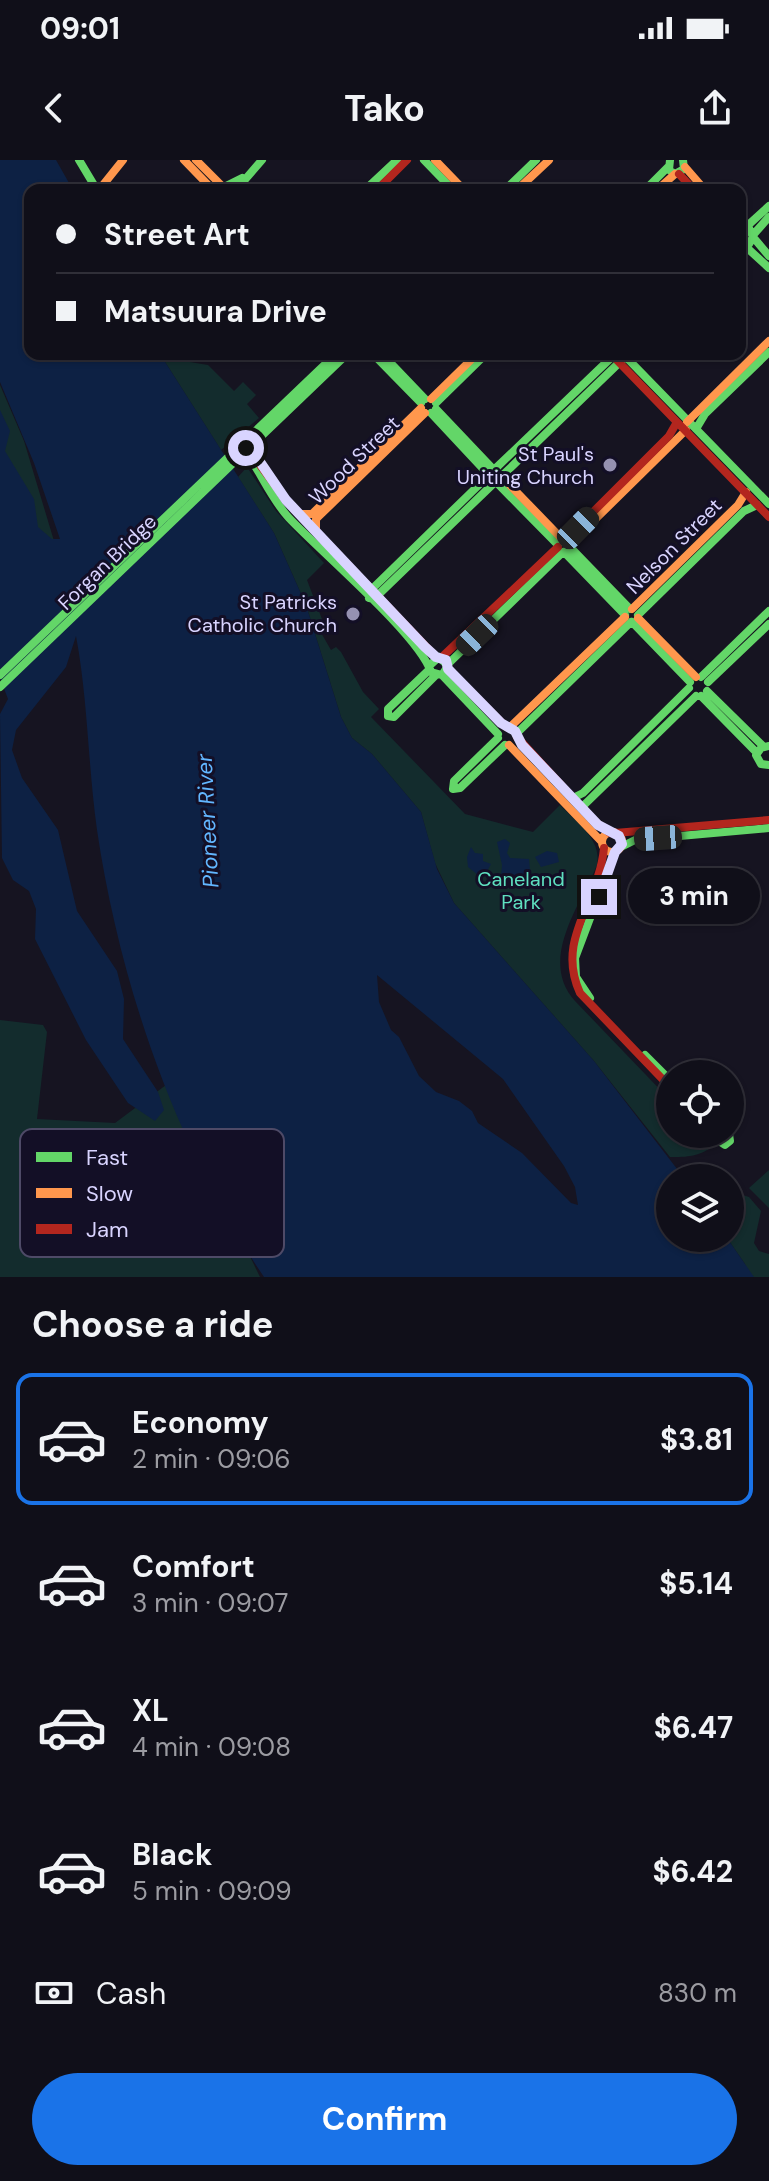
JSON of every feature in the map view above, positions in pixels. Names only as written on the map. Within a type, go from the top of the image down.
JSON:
[{"type":"street","points":[[79,160],[94,184]]},
{"type":"street","points":[[102,184],[123,160]]},
{"type":"street","points":[[184,160],[217,184]]},
{"type":"street","points":[[196,160],[219,184]]},
{"type":"street","points":[[232,184],[262,160]]},
{"type":"street","points":[[371,184],[397,160]]},
{"type":"street","points":[[383,184],[407,160]]},
{"type":"street","points":[[424,160],[447,184]]},
{"type":"street","points":[[435,160],[458,184]]},
{"type":"street","points":[[511,184],[536,160]]},
{"type":"street","points":[[523,184],[549,160]]},
{"type":"street","points":[[650,184],[667,163],[682,167],[699,184]]},
{"type":"street","points":[[664,184],[682,167]]},
{"type":"street","points":[[90,178],[96,181],[106,177]]},
{"type":"street","points":[[746,230],[769,206]]},
{"type":"street","points":[[746,230],[769,217]]},
{"type":"street","points":[[746,230],[769,256]]},
{"type":"street","points":[[746,249],[769,268]]},
{"type":"street","points":[[696,429],[702,411],[769,341]]},
{"type":"street","points":[[411,693],[672,438],[682,421],[702,411],[769,352]]},
{"type":"street","points":[[233,456],[248,449],[330,360]]},
{"type":"street","points":[[233,456],[340,360]]},
{"type":"street","points":[[379,360],[428,406]]},
{"type":"street","points":[[387,360],[699,686],[765,747],[759,762],[769,766]]},
{"type":"street","name":"Wood Street","points":[[296,510],[310,515],[345,486],[471,360]]},
{"type":"street","name":"Wood Street","points":[[428,406],[479,360]]},
{"type":"street","points":[[369,598],[615,360]]},
{"type":"street","points":[[623,360],[668,400],[686,430]]},
{"type":"street","points":[[623,360],[682,421],[710,456]]},
{"type":"street","points":[[668,400],[686,430],[769,517]]},
{"type":"street","points":[[682,421],[696,429],[769,504]]},
{"type":"street","points":[[672,438],[686,430]]},
{"type":"street","points":[[248,449],[296,510],[376,592],[439,667]]},
{"type":"street","points":[[233,456],[252,461],[284,513],[507,736],[582,807],[621,838],[576,952],[576,977],[586,993],[656,1066]]},
{"type":"street","name":"Forgan Bridge","points":[[0,675],[233,456]]},
{"type":"street","name":"Forgan Bridge","points":[[0,687],[233,456]]},
{"type":"street","name":"Wood Street","points":[[317,533],[316,520],[345,486]]},
{"type":"street","name":"Nelson Street","points":[[507,736],[460,788],[453,789],[454,781],[507,736],[741,508],[746,492]]},
{"type":"street","name":"Nelson Street","points":[[741,508],[757,505]]},
{"type":"street","points":[[296,510],[288,511],[298,527]]},
{"type":"street","points":[[582,807],[769,611]]},
{"type":"street","points":[[573,798],[583,793],[769,624]]},
{"type":"street","points":[[507,736],[603,845],[618,850],[635,840],[769,828]]},
{"type":"street","points":[[656,1072],[580,993],[571,977],[571,950],[603,866],[603,845],[612,833],[769,820]]},
{"type":"green space","points":[[164,360],[188,360],[208,365],[234,391],[243,382],[256,395],[247,404],[259,418],[221,450]]},
{"type":"green space","points":[[0,385],[24,441],[60,561],[0,639]]},
{"type":"green space","name":"Caneland Park","points":[[247,467],[276,511],[324,563],[307,580],[325,627],[320,631],[331,650],[336,647],[341,652],[363,692],[379,709],[371,717],[465,814],[533,832],[560,805],[592,839],[598,856],[597,865],[566,933],[560,968],[565,985],[575,1001],[656,1085],[656,1139],[594,1061],[454,903],[435,863],[421,812],[372,754],[352,738],[341,717],[306,605],[274,533],[238,477]]},
{"type":"green space","points":[[0,1020],[43,1025],[47,1032],[37,1119],[115,1123],[166,1085],[188,1129],[20,1129],[20,1257],[250,1257],[260,1277],[0,1277]]},
{"type":"green space","name":"Caneland Park","points":[[663,1148],[710,1148],[693,1156],[670,1157]]},
{"type":"green space","points":[[769,1170],[769,1208],[749,1188]]},
{"type":"green space","points":[[744,1195],[761,1211],[754,1243],[759,1251],[769,1254],[769,1277],[747,1277],[745,1264],[737,1252],[744,1252]]},
{"type":"water","name":"Pioneer River","points":[[0,160],[56,160],[70,184],[24,184],[24,360],[164,360],[274,533],[306,605],[341,717],[352,738],[372,754],[421,812],[437,869],[454,903],[594,1061],[656,1142],[656,1148],[661,1148],[673,1164],[656,1164],[656,1252],[737,1252],[754,1277],[264,1277],[252,1257],[284,1257],[284,1129],[184,1129],[179,1119],[137,1005],[107,888],[97,830],[76,636],[66,667],[16,730],[12,750],[22,778],[58,830],[77,911],[117,971],[124,999],[123,1039],[158,1092],[164,1110],[155,1121],[128,1103],[86,1040],[35,939],[36,909],[29,891],[13,880],[2,858],[0,714],[8,699],[0,678],[0,410],[10,431],[5,451],[34,499],[38,527],[52,539],[60,539],[34,463],[0,382]],"holes":[[[377,975],[503,1079],[564,1166],[575,1187],[578,1205],[571,1203],[522,1153],[478,1123],[472,1111],[459,1101],[436,1092],[419,1076],[399,1037],[391,1030],[379,1002]]]},
{"type":"water","points":[[505,839],[510,843],[507,853],[510,858],[529,859],[530,871],[520,880],[507,881],[501,876],[497,842]]},
{"type":"water","points":[[471,847],[475,853],[483,854],[483,861],[491,864],[485,875],[478,875],[468,867],[467,857]]},
{"type":"water","points":[[547,851],[557,853],[559,862],[541,867],[535,857]]},
{"type":"traffic: fast","points":[[79,160],[93,184]]},
{"type":"traffic: fast","points":[[241,184],[262,160]]},
{"type":"traffic: fast","points":[[371,184],[397,160]]},
{"type":"traffic: fast","points":[[424,160],[447,184]]},
{"type":"traffic: fast","points":[[511,184],[536,160]]},
{"type":"traffic: fast","points":[[670,160],[669,170],[675,174],[684,169],[683,160]]},
{"type":"traffic: fast","points":[[651,184],[668,167]]},
{"type":"traffic: fast","points":[[230,184],[242,178]]},
{"type":"traffic: fast","points":[[746,227],[769,206]]},
{"type":"traffic: fast","points":[[753,235],[769,217]]},
{"type":"traffic: fast","points":[[746,228],[753,237],[746,244]]},
{"type":"traffic: fast","points":[[753,237],[769,256]]},
{"type":"traffic: fast","points":[[746,247],[769,268]]},
{"type":"traffic: fast","points":[[696,429],[705,414],[769,352]]},
{"type":"traffic: fast","points":[[0,675],[330,360]]},
{"type":"traffic: fast","points":[[0,687],[341,360]]},
{"type":"traffic: fast","points":[[379,360],[421,403]]},
{"type":"traffic: fast","points":[[388,360],[425,399]]},
{"type":"traffic: fast","points":[[436,403],[480,360]]},
{"type":"traffic: fast","points":[[497,467],[609,360]]},
{"type":"traffic: fast","points":[[504,474],[622,360]]},
{"type":"traffic: fast","points":[[629,360],[769,504]]},
{"type":"traffic: fast","points":[[436,409],[492,468]]},
{"type":"traffic: fast","points":[[431,413],[487,473]]},
{"type":"traffic: fast","points":[[239,459],[252,461],[284,512],[389,616],[423,656],[431,672],[442,675],[448,666],[439,657],[429,666]]},
{"type":"traffic: fast","points":[[369,598],[373,588],[487,477]]},
{"type":"traffic: fast","points":[[378,595],[493,484]]},
{"type":"traffic: fast","points":[[498,484],[558,545]]},
{"type":"traffic: fast","points":[[638,615],[744,511],[757,505]]},
{"type":"traffic: fast","points":[[570,547],[630,609]]},
{"type":"traffic: fast","points":[[448,664],[563,552]]},
{"type":"traffic: fast","points":[[564,552],[625,615]]},
{"type":"traffic: fast","points":[[701,677],[769,611]]},
{"type":"traffic: fast","points":[[516,734],[631,622]]},
{"type":"traffic: fast","points":[[632,622],[690,682]]},
{"type":"traffic: fast","points":[[708,682],[769,624]]},
{"type":"traffic: fast","points":[[388,716],[388,709],[430,669]]},
{"type":"traffic: fast","points":[[388,716],[394,717],[436,675]]},
{"type":"traffic: fast","points":[[442,675],[498,734]]},
{"type":"traffic: fast","points":[[573,798],[583,793],[689,688]]},
{"type":"traffic: fast","points":[[707,691],[763,746]]},
{"type":"traffic: fast","points":[[582,807],[696,696]]},
{"type":"traffic: fast","points":[[701,696],[757,753]]},
{"type":"traffic: fast","points":[[498,738],[454,781],[453,789],[460,788],[505,745]]},
{"type":"traffic: fast","points":[[769,746],[761,748],[756,755],[761,764],[769,765]]},
{"type":"traffic: fast","points":[[621,847],[635,840],[769,828]]},
{"type":"traffic: fast","points":[[590,998],[576,977],[575,958],[615,852]]},
{"type":"traffic: fast","points":[[645,1055],[656,1066]]},
{"type":"traffic: slow","points":[[104,184],[123,160]]},
{"type":"traffic: slow","points":[[184,160],[207,184]]},
{"type":"traffic: slow","points":[[196,160],[220,184]]},
{"type":"traffic: slow","points":[[435,160],[458,184]]},
{"type":"traffic: slow","points":[[523,184],[549,160]]},
{"type":"traffic: slow","points":[[685,167],[700,184]]},
{"type":"traffic: slow","points":[[664,184],[675,174]]},
{"type":"traffic: slow","points":[[687,422],[769,341]]},
{"type":"traffic: slow","points":[[431,399],[471,360]]},
{"type":"traffic: slow","points":[[303,514],[312,514],[421,408]]},
{"type":"traffic: slow","points":[[316,530],[316,519],[425,413]]},
{"type":"traffic: slow","points":[[569,545],[686,430]]},
{"type":"traffic: slow","points":[[504,479],[563,540]]},
{"type":"traffic: slow","points":[[632,609],[738,505],[746,492]]},
{"type":"traffic: slow","points":[[510,727],[625,617]]},
{"type":"traffic: slow","points":[[638,618],[696,677]]},
{"type":"traffic: slow","points":[[509,745],[602,842]]},
{"type":"traffic: slow","points":[[612,832],[619,835],[622,842],[619,849],[612,852],[605,849],[602,842],[605,835],[612,832]]},
{"type":"traffic: jam","points":[[383,184],[407,160]]},
{"type":"traffic: jam","points":[[679,174],[688,184]]},
{"type":"traffic: jam","points":[[617,360],[769,517]]},
{"type":"traffic: jam","points":[[565,540],[669,436],[677,422]]},
{"type":"traffic: jam","points":[[248,449],[286,500],[436,657]]},
{"type":"traffic: jam","points":[[442,657],[558,547]]},
{"type":"traffic: jam","points":[[448,669],[506,727]]},
{"type":"traffic: jam","points":[[517,737],[594,821],[610,833]]},
{"type":"traffic: jam","points":[[615,833],[769,820]]},
{"type":"traffic: jam","points":[[604,848],[601,868],[575,938],[572,955],[574,973],[580,993],[656,1072]]},
{"type":"place","name":"St Paul's Uniting Church","points":[[610,465]]},
{"type":"place","name":"St Patricks Catholic Church","points":[[353,614]]},
{"type":"route","points":[[246,448],[256,456],[286,500],[378,593],[425,647],[436,657],[446,660],[448,669],[501,723],[515,731],[522,745],[598,825],[621,838],[622,844],[615,852],[599,897]]}]
